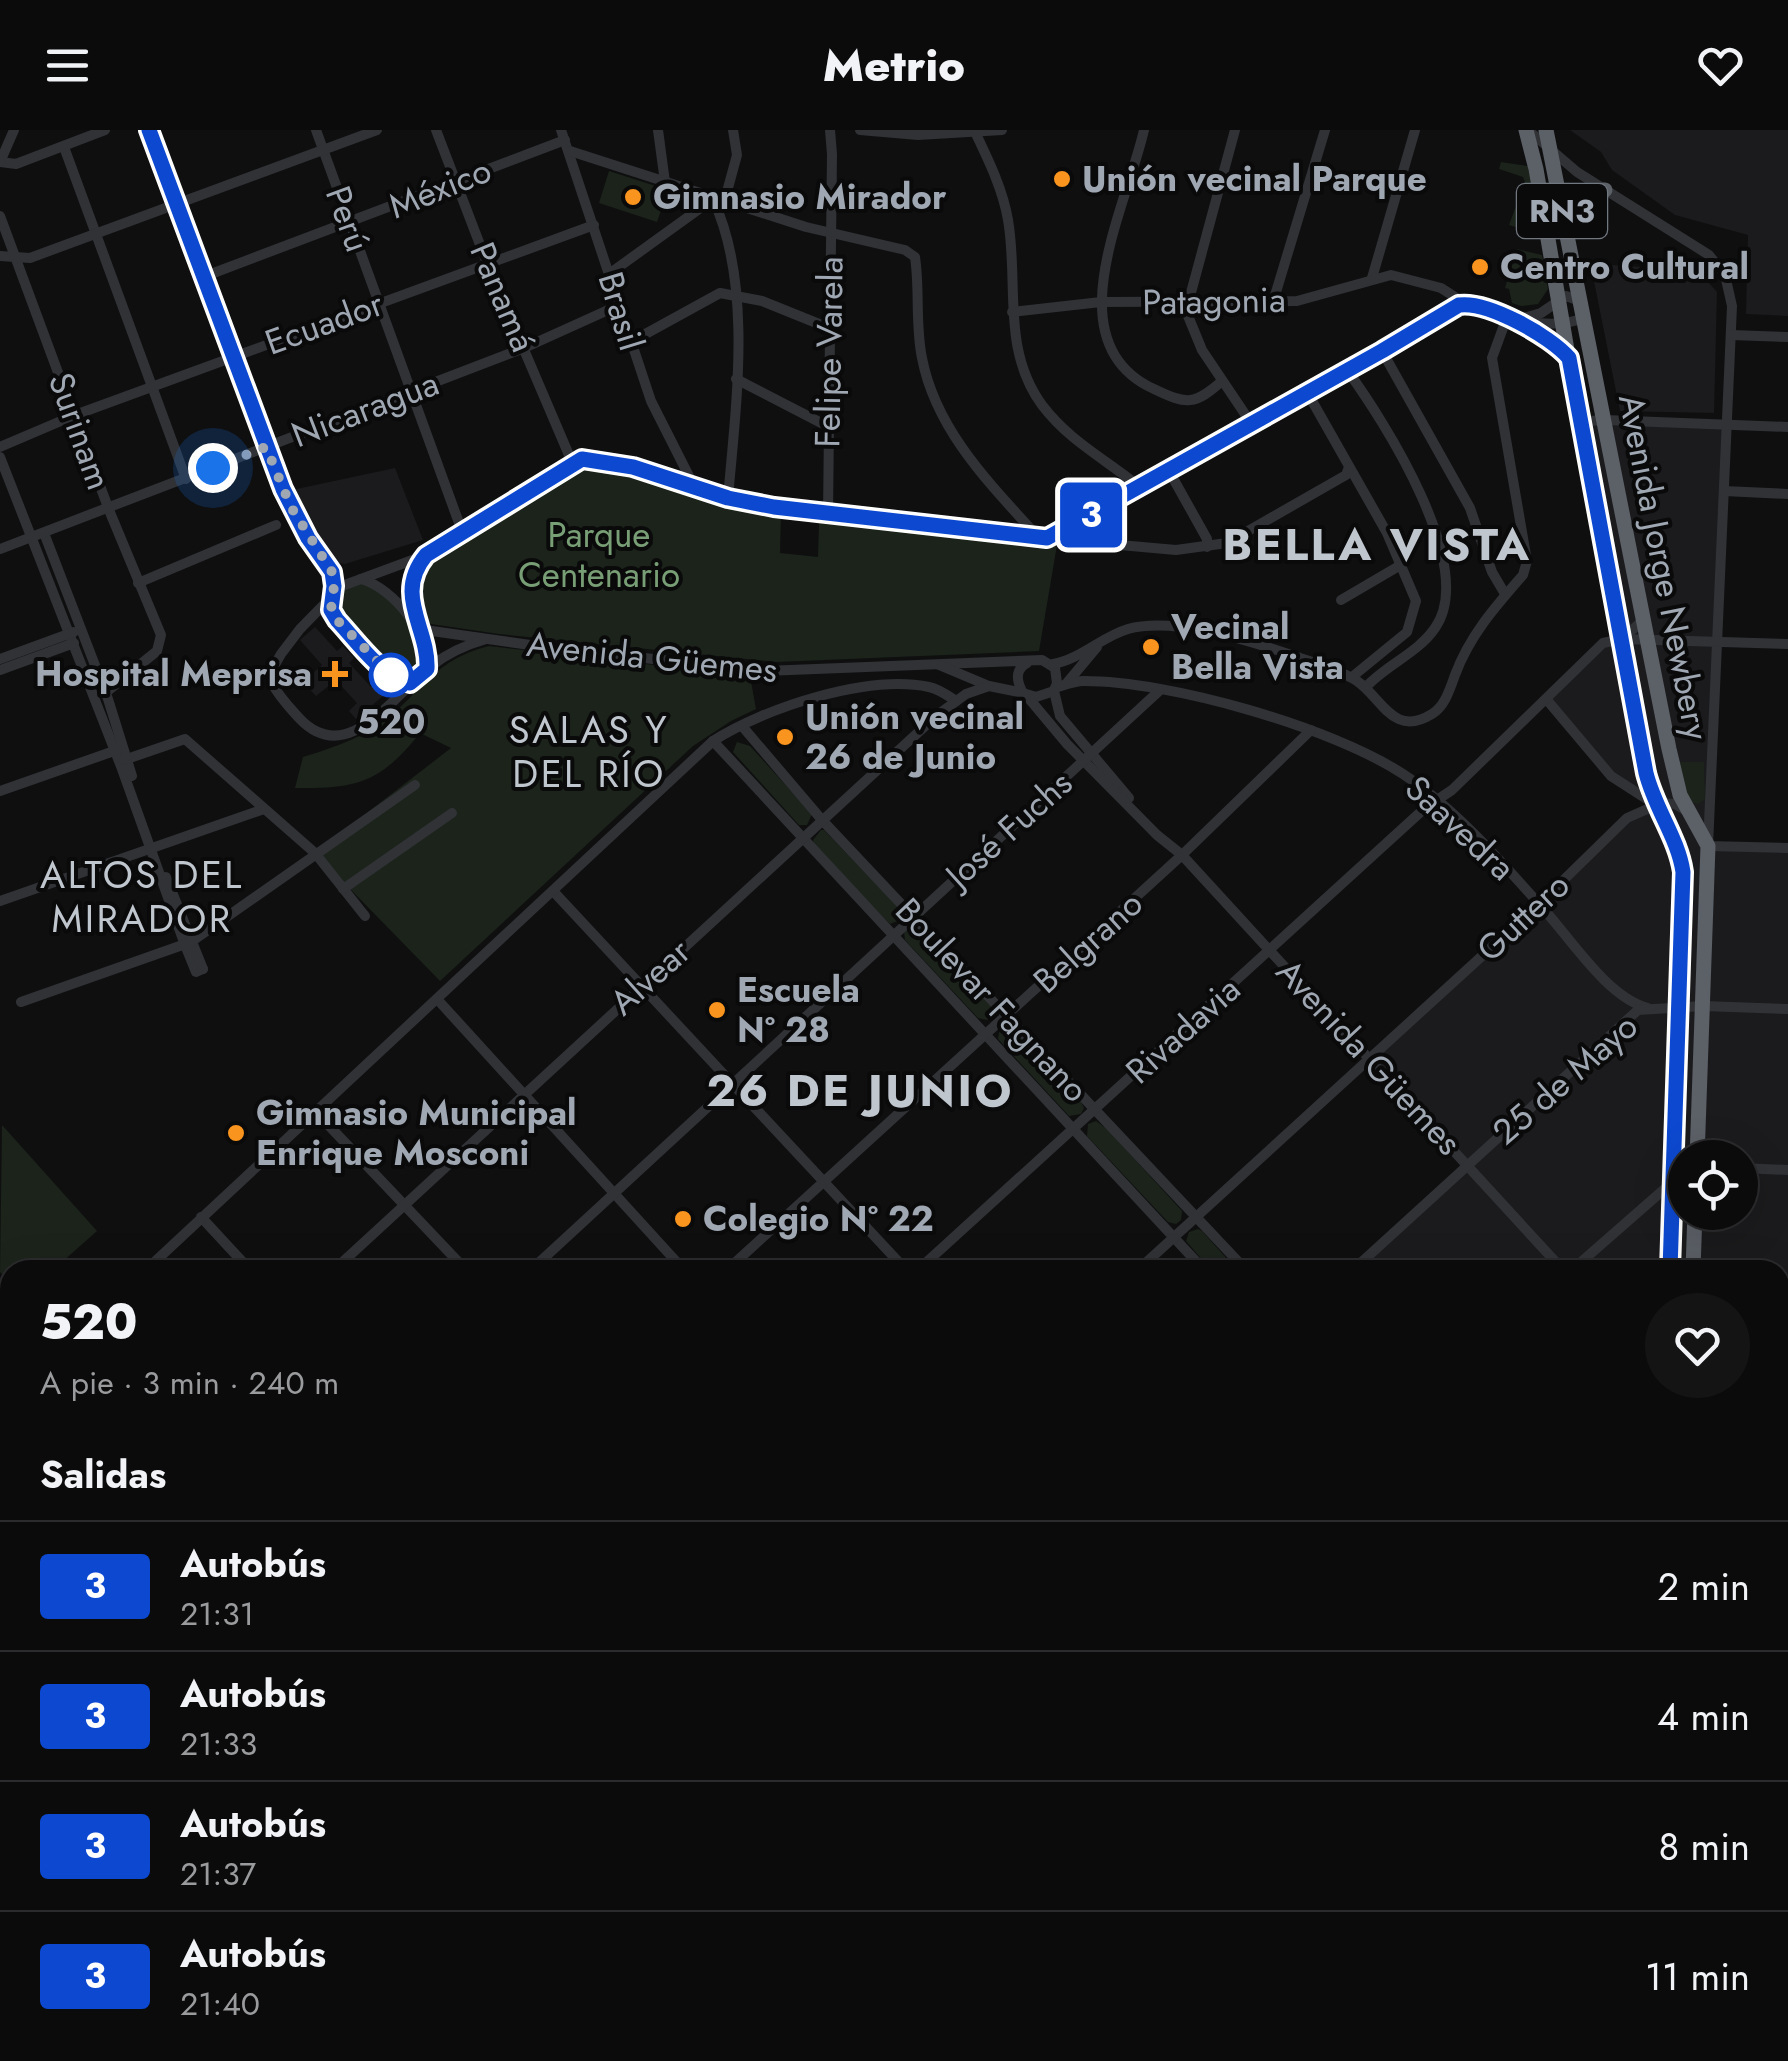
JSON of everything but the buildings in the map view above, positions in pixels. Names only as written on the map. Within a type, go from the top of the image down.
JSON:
[{"type":"highway","name":"RN3","points":[[1527,130],[1556,277],[1554,303]]},
{"type":"highway","name":"RN3","points":[[1546,130],[1581,303]]},
{"type":"highway","points":[[1562,208],[1565,199],[1572,195],[1605,190]]},
{"type":"highway","name":"Avenida Jorge Newbery","points":[[1554,303],[1563,323],[1643,758],[1656,805],[1681,855],[1678,1007]]},
{"type":"highway","name":"Avenida Jorge Newbery","points":[[1581,303],[1669,749],[1687,811],[1708,846]]},
{"type":"highway","points":[[1510,318],[1569,358]]},
{"type":"highway","points":[[1643,758],[1661,760],[1669,749]]},
{"type":"highway","points":[[1698,1140],[1708,846]]},
{"type":"highway","points":[[1678,1007],[1678,1140]]},
{"type":"highway","points":[[1671,1260],[1673,1230]]},
{"type":"highway","points":[[1693,1260],[1694,1230]]},
{"type":"street","points":[[14,130],[0,162],[16,164],[105,130]]},
{"type":"street","points":[[149,130],[266,447],[291,507],[332,572],[331,610],[392,676],[410,683]]},
{"type":"street","name":"Perú","points":[[316,130],[462,534]]},
{"type":"street","points":[[0,256],[18,259],[98,233],[377,130]]},
{"type":"street","name":"Panamá","points":[[436,130],[487,263],[572,462]]},
{"type":"street","points":[[658,130],[665,182]]},
{"type":"street","points":[[609,274],[719,199],[737,155],[733,130]]},
{"type":"street","name":"Felipe Varela","points":[[828,514],[830,130]]},
{"type":"street","points":[[860,130],[918,135],[1002,130]]},
{"type":"street","points":[[1144,130],[1102,276],[1100,302],[1106,335],[1131,375],[1182,402],[1204,398],[1222,381]]},
{"type":"street","points":[[1235,130],[1186,304],[1194,334],[1251,423]]},
{"type":"street","points":[[1273,302],[1325,130]]},
{"type":"street","points":[[1372,278],[1415,130]]},
{"type":"street","points":[[1527,130],[1605,190],[1695,244],[1718,265],[1732,295],[1708,846],[1788,848]]},
{"type":"street","points":[[976,134],[1008,214],[1012,312],[1026,376],[1040,403],[1078,443],[1142,488]]},
{"type":"street","points":[[565,140],[665,182],[915,256],[921,354],[935,400],[972,461],[1043,538]]},
{"type":"street","name":"México","points":[[203,277],[565,140]]},
{"type":"street","name":"Brasil","points":[[565,140],[651,400],[694,486]]},
{"type":"street","points":[[64,147],[186,479]]},
{"type":"street","points":[[719,199],[736,293],[736,379],[728,498]]},
{"type":"street","name":"Surinam","points":[[0,216],[109,510],[161,634],[160,645],[105,693]]},
{"type":"street","name":"Ecuador","points":[[0,447],[75,415],[594,225]]},
{"type":"street","name":"Patagonia","points":[[1012,312],[1100,302],[1298,302],[1372,278],[1400,276],[1441,288],[1466,304],[1510,318],[1563,323]]},
{"type":"street","points":[[630,343],[720,293],[736,293],[830,328]]},
{"type":"street","points":[[1099,645],[1058,688],[1036,697],[1024,694],[1017,678],[1027,663],[1070,660],[1131,628],[1180,628],[1288,654],[1352,678],[1366,687],[1394,718],[1412,721],[1430,715],[1443,703],[1468,643],[1522,575],[1527,561],[1492,358],[1510,318],[1541,313],[1570,296],[1581,303],[1578,320],[1563,323]]},
{"type":"street","points":[[1043,538],[1142,488],[1450,308],[1466,304]]},
{"type":"street","name":"Nicaragua","points":[[0,550],[524,348],[617,306]]},
{"type":"street","points":[[1731,336],[1788,337]]},
{"type":"street","points":[[1382,351],[1470,508],[1492,572],[1505,594]]},
{"type":"street","points":[[1348,370],[1432,516],[1447,585],[1435,629],[1366,687]]},
{"type":"street","points":[[736,379],[828,427]]},
{"type":"street","points":[[1307,392],[1387,533],[1416,598],[1412,622],[1400,639],[1365,663],[1352,678]]},
{"type":"street","points":[[1581,432],[1588,421],[1605,420],[1788,428]]},
{"type":"street","points":[[0,457],[38,536],[188,943]]},
{"type":"street","points":[[486,639],[457,649],[427,669],[366,726],[327,736],[310,730],[272,683],[273,668],[300,629],[342,586],[426,555],[572,462],[595,458],[728,498],[828,514],[1176,550],[1226,543],[1346,476],[1349,467]]},
{"type":"street","points":[[1169,471],[1204,534],[1207,547]]},
{"type":"street","points":[[1724,492],[1788,494]]},
{"type":"street","points":[[138,583],[276,525]]},
{"type":"street","points":[[426,555],[415,573],[413,616],[426,650],[427,669]]},
{"type":"street","points":[[1341,600],[1399,566]]},
{"type":"street","points":[[360,578],[378,586],[418,629]]},
{"type":"street","points":[[1622,639],[1640,623],[1642,608]]},
{"type":"street","name":"Avenida Güemes","points":[[418,629],[765,671],[1027,663]]},
{"type":"street","points":[[0,659],[76,637]]},
{"type":"street","points":[[0,670],[76,637]]},
{"type":"street","points":[[76,637],[105,693],[120,755]]},
{"type":"street","points":[[1622,639],[1788,644]]},
{"type":"street","name":"Rivadavia","points":[[929,1260],[1547,700],[1604,643],[1622,639]]},
{"type":"street","name":"Alvear","points":[[345,1260],[822,820],[956,701],[979,686],[999,662]]},
{"type":"street","points":[[1052,664],[1058,688]]},
{"type":"street","name":"Avenida Güemes","points":[[938,665],[979,686],[1024,694],[1182,856],[1554,1260]]},
{"type":"street","name":"Saavedra","points":[[1058,688],[1085,681],[1229,706],[1310,730],[1401,772],[1437,800],[1539,904],[1622,998],[1648,1008]]},
{"type":"street","points":[[156,1260],[713,741],[815,698],[885,685],[928,686],[956,701]]},
{"type":"street","name":"Avenida Güemes","points":[[1058,688],[1056,708],[1088,758]]},
{"type":"street","name":"José Fuchs","points":[[542,1260],[1159,691]]},
{"type":"street","points":[[1547,700],[1611,776],[1656,805],[1674,804],[1687,811]]},
{"type":"street","name":"Boulevar Fagnano","points":[[742,726],[822,820],[1237,1260]]},
{"type":"street","name":"Belgrano","points":[[738,1260],[1182,856],[1310,730]]},
{"type":"street","points":[[0,791],[185,739],[315,853],[365,916]]},
{"type":"street","name":"Boulevar Fagnano","points":[[713,741],[1195,1260]]},
{"type":"street","points":[[20,1002],[188,943],[416,785]]},
{"type":"street","name":"Guttero","points":[[1149,1260],[1539,904],[1627,818],[1656,805]]},
{"type":"street","points":[[0,900],[264,809]]},
{"type":"street","points":[[343,888],[452,813]]},
{"type":"street","points":[[553,891],[897,1260]]},
{"type":"street","points":[[437,999],[675,1260]]},
{"type":"street","name":"25 de Mayo","points":[[1364,1260],[1638,1010],[1703,1006],[1788,1009]]},
{"type":"street","points":[[315,1111],[457,1260]]},
{"type":"street","points":[[1758,1169],[1788,1170]]},
{"type":"street","points":[[1583,1260],[1668,1185]]},
{"type":"street","points":[[201,1217],[241,1260]]},
{"type":"shaded area","points":[[1570,130],[1788,130],[1788,316],[1746,314],[1748,235],[1675,215],[1612,170],[1601,152]]},
{"type":"shaded area","points":[[1591,266],[1698,271],[1717,292],[1714,413],[1620,411]]},
{"type":"shaded area","points":[[1584,423],[1727,425],[1708,845],[1788,848],[1788,1260],[1364,1260],[1468,1165],[1370,1059],[1627,818],[1655,805],[1628,788],[1547,700],[1603,643],[1622,638]]},
{"type":"shaded area","points":[[395,468],[423,540],[345,564],[334,562],[292,490]]},
{"type":"shaded area","name":"Hospital Meprisa","points":[[315,627],[337,651],[343,646],[354,658],[349,663],[384,695],[356,719],[349,711],[357,703],[336,680],[316,696],[303,682],[322,665],[300,640]]},
{"type":"green space","points":[[1501,162],[1528,166],[1541,235],[1509,225],[1525,182],[1523,177],[1499,169]]},
{"type":"green space","name":"Gimnasio Mirador","points":[[609,171],[668,190],[657,222],[599,203]]},
{"type":"green space","points":[[1517,249],[1542,255],[1548,289],[1538,304],[1512,303],[1509,289],[1505,288]]},
{"type":"green space","name":"Parque Centenario","points":[[584,464],[781,512],[780,553],[818,557],[816,516],[1057,545],[1039,651],[776,662],[431,624],[419,608],[416,594],[422,574],[431,564],[498,514]]},
{"type":"green space","points":[[370,581],[418,629],[427,669],[404,682],[337,620],[333,597],[338,590]]},
{"type":"green space","points":[[489,646],[750,676],[756,709],[693,746],[440,981],[315,853],[451,748],[420,733],[393,762],[366,779],[336,787],[295,788],[303,757],[367,732],[391,716],[439,670]]},
{"type":"green space","points":[[737,742],[750,746],[812,814],[807,825],[799,825],[733,752]]},
{"type":"green space","points":[[1679,762],[1704,762],[1705,799],[1698,804],[1688,801]]},
{"type":"green space","points":[[821,830],[903,912],[900,920],[890,924],[815,847],[813,840]]},
{"type":"green space","points":[[911,924],[993,1006],[993,1016],[987,1020],[978,1018],[905,940],[904,932]]},
{"type":"green space","points":[[1008,1024],[1081,1102],[1081,1114],[1069,1116],[998,1039],[1000,1026]]},
{"type":"green space","points":[[1096,1121],[1182,1211],[1181,1220],[1176,1224],[1168,1222],[1087,1136],[1088,1124]]},
{"type":"green space","points":[[2,1125],[97,1231],[64,1260],[0,1260]]},
{"type":"green space","points":[[1202,1231],[1228,1260],[1202,1260],[1186,1241],[1189,1232]]},
{"type":"bus line","name":"3","points":[[149,130],[283,489],[308,538],[332,572],[331,610],[392,676],[410,683],[427,669],[424,641],[413,616],[413,584],[420,562],[582,459],[595,458],[633,467],[728,498],[774,507],[1047,538],[1142,488],[1450,308],[1466,304],[1507,317],[1561,350],[1569,358],[1646,773],[1664,824],[1681,855],[1670,1260]]},
{"type":"place","name":"Unión vecinal Parque","points":[[1062,179]]},
{"type":"place","name":"Gimnasio Mirador","points":[[633,197]]},
{"type":"place","name":"Centro Cultural","points":[[1480,267]]},
{"type":"place","name":"Vecinal Bella Vista","points":[[1151,647]]},
{"type":"place","name":"Hospital Meprisa","points":[[335,674]]},
{"type":"place","name":"520","points":[[391,675]]},
{"type":"place","name":"Unión vecinal 26 de Junio","points":[[785,737]]},
{"type":"place","name":"Escuela Nº 28","points":[[717,1010]]},
{"type":"place","name":"Gimnasio Municipal Enrique Mosconi","points":[[236,1133]]},
{"type":"place","name":"Colegio Nº 22","points":[[683,1219]]},
{"type":"district","name":"BELLA VISTA","points":[[1377,544]]},
{"type":"district","name":"SALAS Y DEL RÍO","points":[[589,752]]},
{"type":"district","name":"ALTOS DEL MIRADOR","points":[[142,897]]},
{"type":"district","name":"26 DE JUNIO","points":[[860,1090]]},
{"type":"route","points":[[213,468],[266,447],[291,507],[332,572],[331,610],[391,675]]}]
